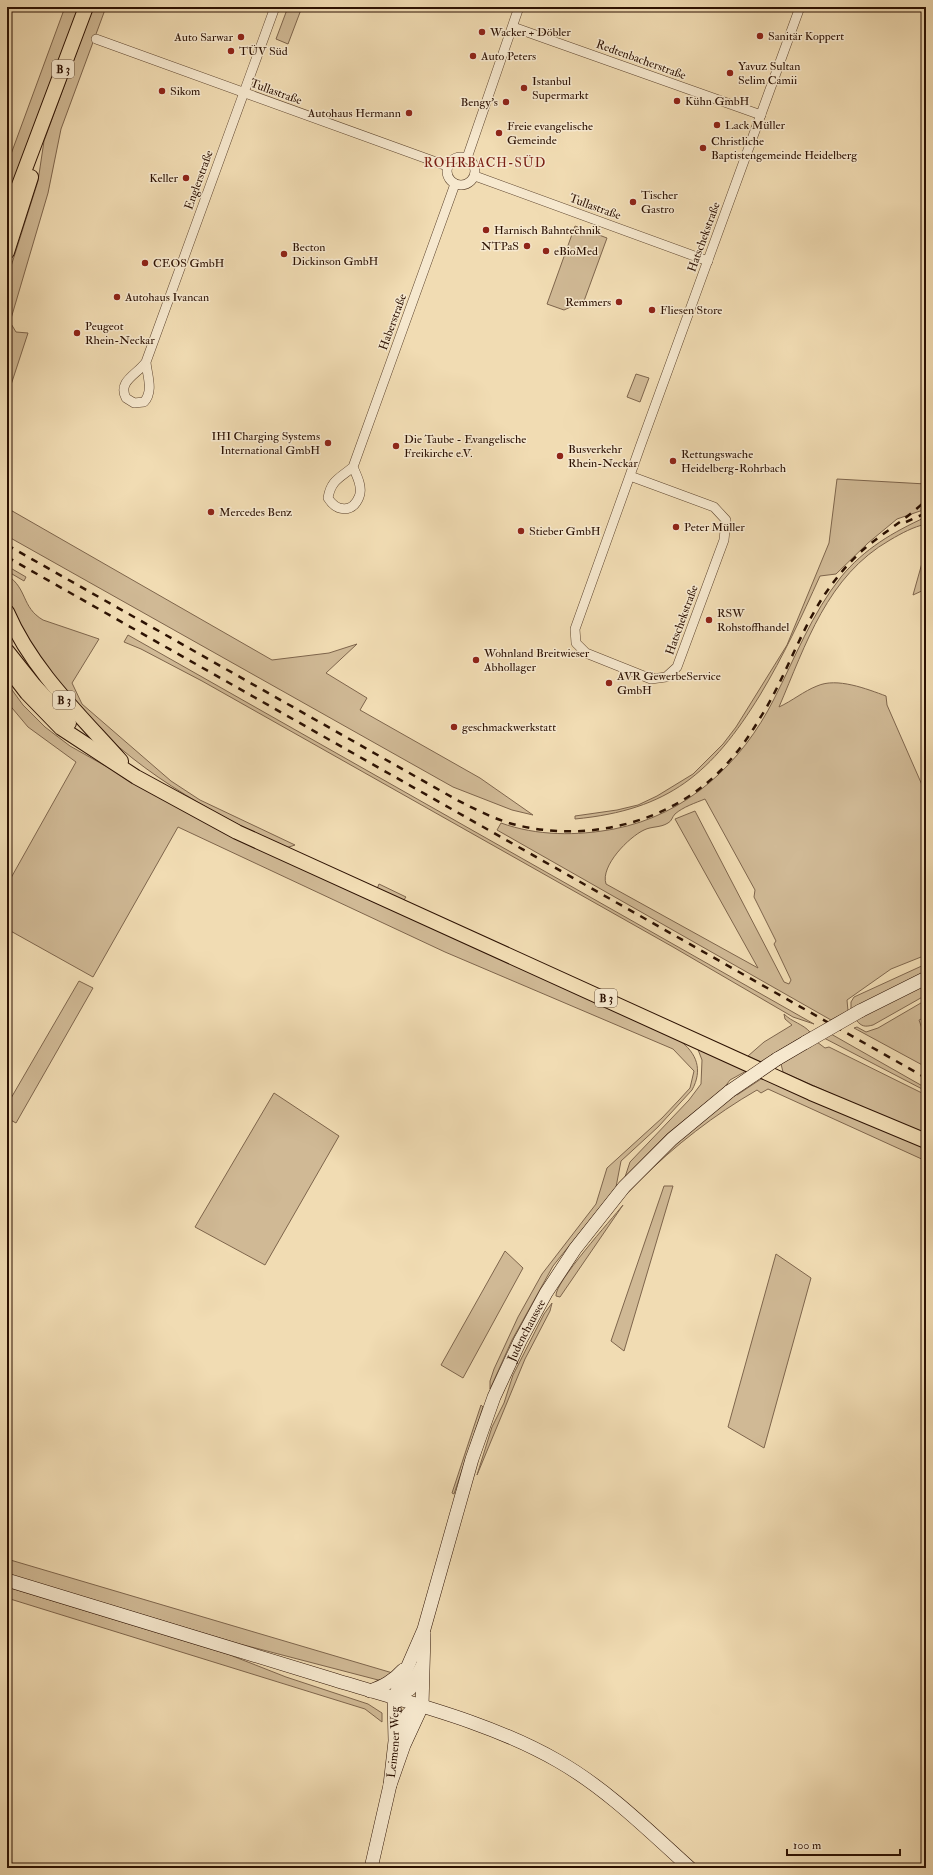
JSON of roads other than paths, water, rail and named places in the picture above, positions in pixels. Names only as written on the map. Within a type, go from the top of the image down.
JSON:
[{"type":"main road","name":"B 3","points":[[7,217],[33,144],[40,131],[86,7]]},
{"type":"main road","name":"B 3","points":[[7,252],[29,183],[40,131]]},
{"type":"main road","name":"B 3","points":[[7,612],[31,655],[56,690],[80,718],[136,777]]},
{"type":"main road","name":"B 3","points":[[7,651],[50,704],[94,749]]},
{"type":"main road","name":"B 3","points":[[7,667],[27,693],[57,724],[136,777],[237,832],[811,1093],[926,1141]]},
{"type":"main road","name":"Judenchaussee","points":[[394,1698],[424,1629],[460,1497],[494,1397],[520,1341],[546,1293],[594,1223],[624,1187],[672,1139],[730,1091],[777,1059],[806,1042],[860,1011],[926,978]]},
{"type":"main road","points":[[7,1580],[422,1706],[503,1734],[559,1761],[590,1782],[626,1810],[690,1868]]},
{"type":"main road","name":"Judenchaussee","points":[[422,1706],[424,1629]]},
{"type":"main road","points":[[370,1691],[384,1686],[396,1678],[411,1659]]},
{"type":"main road","points":[[394,1698],[410,1689],[423,1664]]},
{"type":"main road","name":"Leimener Weg","points":[[390,1785],[395,1741],[394,1698]]},
{"type":"main road","points":[[395,1741],[400,1727],[408,1714],[422,1706]]},
{"type":"main road","name":"Leimener Weg","points":[[371,1868],[390,1785],[404,1745],[422,1706]]},
{"type":"street","name":"Englerstraße","points":[[146,362],[275,7]]},
{"type":"street","points":[[467,158],[520,7]]},
{"type":"street","name":"Hatschekstraße","points":[[630,476],[714,507],[726,520],[724,540],[677,667],[666,677],[651,679],[586,653],[576,643],[575,630],[630,476],[800,7]]},
{"type":"street","name":"Redtenbacherstraße","points":[[513,26],[761,114]]},
{"type":"street","name":"Tullastraße","points":[[96,39],[447,166]]},
{"type":"street","points":[[461,156],[467,158],[475,166],[475,176],[468,184],[455,184],[447,176],[447,166],[455,158],[461,156]]},
{"type":"street","name":"Tullastraße","points":[[475,176],[708,261]]},
{"type":"street","name":"Haberstraße","points":[[353,467],[455,184]]},
{"type":"street","points":[[353,467],[359,484],[359,497],[353,506],[340,509],[332,505],[328,498],[329,490],[333,482],[353,467]]},
{"type":"railway","points":[[7,545],[475,809],[509,823],[537,829],[565,831],[594,830],[622,825],[649,817],[675,805],[698,790],[720,771],[737,752],[756,725],[777,688],[807,624],[834,582],[864,549],[926,500]]},
{"type":"railway","points":[[906,522],[926,513]]},
{"type":"railway","points":[[7,557],[926,1078]]},
{"type":"place","name":"Wacker + Döbler","points":[[482,32]]},
{"type":"place","name":"Sanitär Koppert","points":[[760,36]]},
{"type":"place","name":"Auto Sarwar","points":[[241,37]]},
{"type":"place","name":"TÜV Süd","points":[[231,51]]},
{"type":"place","name":"Auto Peters","points":[[473,56]]},
{"type":"place","name":"Yavuz Sultan Selim Camii","points":[[730,73]]},
{"type":"place","name":"Istanbul Supermarkt","points":[[524,88]]},
{"type":"place","name":"Sikom","points":[[162,91]]},
{"type":"place","name":"Kühn GmbH","points":[[677,101]]},
{"type":"place","name":"Bengy's","points":[[506,102]]},
{"type":"place","name":"Autohaus Hermann","points":[[409,113]]},
{"type":"place","name":"Lack Müller","points":[[717,125]]},
{"type":"place","name":"Freie evangelische Gemeinde","points":[[499,133]]},
{"type":"place","name":"Christliche Baptistengemeinde Heidelberg","points":[[703,148]]},
{"type":"place","name":"Keller","points":[[186,178]]},
{"type":"place","name":"Tischer Gastro","points":[[633,202]]},
{"type":"place","name":"Harnisch Bahntechnik","points":[[486,230]]},
{"type":"place","name":"NTPaS","points":[[527,246]]},
{"type":"place","name":"eBioMed","points":[[546,251]]},
{"type":"place","name":"Becton Dickinson GmbH","points":[[284,254]]},
{"type":"place","name":"CEOS GmbH","points":[[145,263]]},
{"type":"place","name":"Autohaus Ivancan","points":[[117,297]]},
{"type":"place","name":"Remmers","points":[[619,302]]},
{"type":"place","name":"Fliesen Store","points":[[652,310]]},
{"type":"place","name":"Peugeot Rhein-Neckar","points":[[77,333]]},
{"type":"place","name":"IHI Charging Systems International GmbH","points":[[328,443]]},
{"type":"place","name":"Die Taube - Evangelische Freikirche e.V.","points":[[396,446]]},
{"type":"place","name":"Busverkehr Rhein-Neckar","points":[[560,456]]},
{"type":"place","name":"Rettungswache Heidelberg-Rohrbach","points":[[673,461]]},
{"type":"place","name":"Mercedes Benz","points":[[211,512]]},
{"type":"place","name":"Peter Müller","points":[[676,527]]},
{"type":"place","name":"Stieber GmbH","points":[[521,531]]},
{"type":"place","name":"RSW Rohstoffhandel","points":[[709,620]]},
{"type":"place","name":"Wohnland Breitwieser Abhollager","points":[[476,660]]},
{"type":"place","name":"AVR GewerbeService GmbH","points":[[609,683]]},
{"type":"place","name":"geschmackwerkstatt","points":[[454,727]]},
{"type":"district","name":"ROHRBACH-SÜD","points":[[485,163]]}]
